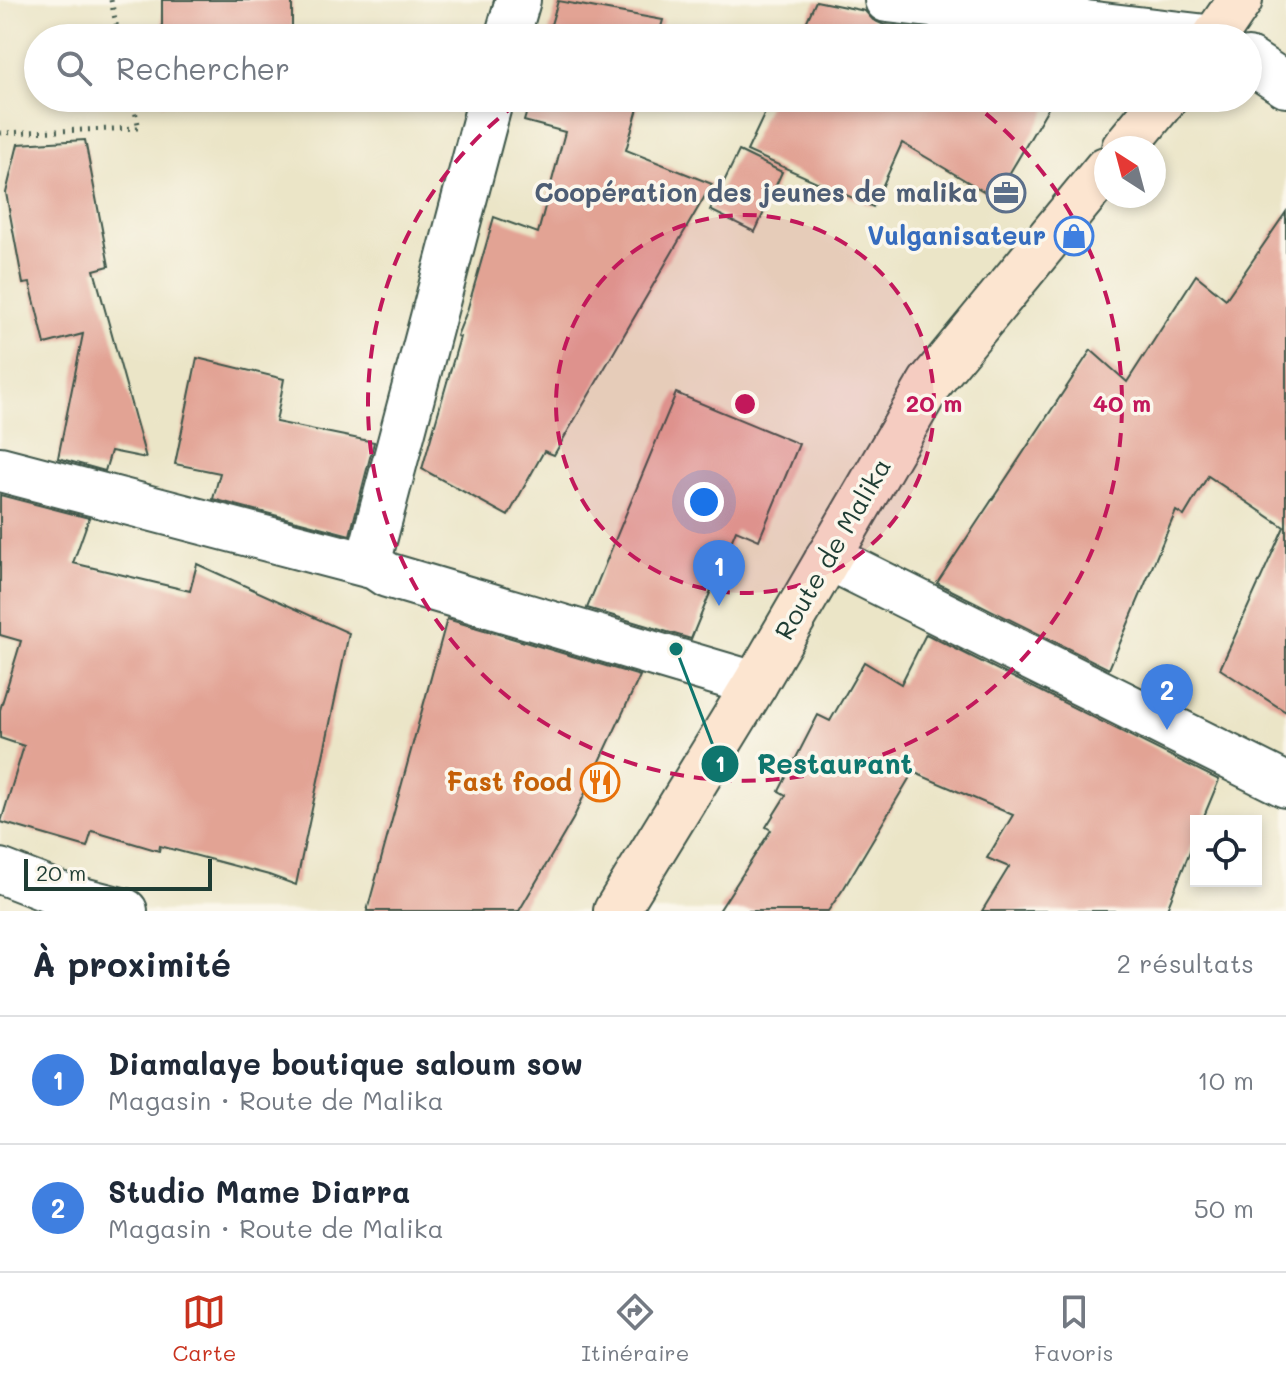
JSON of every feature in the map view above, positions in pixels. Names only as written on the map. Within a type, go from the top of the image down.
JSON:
[{"type":"main road","points":[[1224,24],[1240,0]]},
{"type":"main road","points":[[1134,136],[1154,112]]},
{"type":"main road","name":"Route de Malika","points":[[616,911],[755,684],[930,383],[1094,184]]},
{"type":"street","points":[[511,24],[518,0]]},
{"type":"street","points":[[887,0],[1094,24]]},
{"type":"street","points":[[1262,69],[1286,85]]},
{"type":"street","points":[[375,567],[370,556],[487,112]]},
{"type":"street","points":[[0,469],[375,567],[387,575],[755,684]]},
{"type":"street","points":[[828,557],[1286,785]]},
{"type":"street","points":[[0,871],[59,894],[125,911]]},
{"type":"path","points":[[111,0],[116,24]]},
{"type":"path","points":[[0,133],[139,128],[135,112]]},
{"type":"building","points":[[162,0],[292,0],[292,24],[162,24]]},
{"type":"building","points":[[558,1],[663,20],[662,24],[551,24]]},
{"type":"building","points":[[816,1],[865,11],[882,24],[805,24]]},
{"type":"building","points":[[527,112],[637,112],[626,150],[712,184],[554,455],[544,451],[508,516],[422,469],[460,337],[457,336],[494,217],[538,233],[565,132],[524,121]]},
{"type":"building","points":[[765,112],[1046,112],[995,198],[902,143],[873,207],[747,151]]},
{"type":"building","points":[[85,140],[109,266],[94,270],[146,458],[111,451],[105,471],[58,458],[83,334],[45,344],[30,283],[23,284],[6,193],[18,144]]},
{"type":"building","points":[[739,151],[782,172],[755,232],[710,210]]},
{"type":"building","points":[[1286,212],[1286,712],[1220,669],[1284,527],[1208,476],[1184,516],[1176,511],[1109,669],[937,583],[1091,350],[1127,382],[1196,275],[1226,299]]},
{"type":"building","points":[[197,358],[284,379],[276,422],[374,442],[350,535],[213,499],[220,473],[175,464]]},
{"type":"building","points":[[676,393],[799,444],[759,540],[736,530],[691,639],[587,608]]},
{"type":"building","points":[[0,495],[89,518],[73,563],[190,591],[197,564],[349,633],[296,885],[160,846],[159,851],[92,831],[87,847],[1,822],[24,746],[0,738],[0,710],[21,641],[0,635]]},
{"type":"building","points":[[447,619],[640,676],[573,819],[519,911],[367,911]]},
{"type":"building","points":[[926,634],[1219,780],[1204,815],[1190,815],[1190,851],[1166,911],[982,911],[1009,867],[987,858],[1013,815],[913,772],[828,911],[719,911],[771,830],[766,827],[786,795],[779,791],[818,715],[830,721],[864,662],[901,684]]},
{"type":"place","name":"Coopération des jeunes de malika","points":[[1006,193]]},
{"type":"place","name":"Vulganisateur","points":[[1074,236]]},
{"type":"place","name":"Diamalaye boutique saloum sow","points":[[719,606]]},
{"type":"place","name":"Restaurant","points":[[676,649]]},
{"type":"place","name":"Studio Mame Diarra","points":[[1167,730]]},
{"type":"place","name":"Fast food","points":[[600,782]]}]
